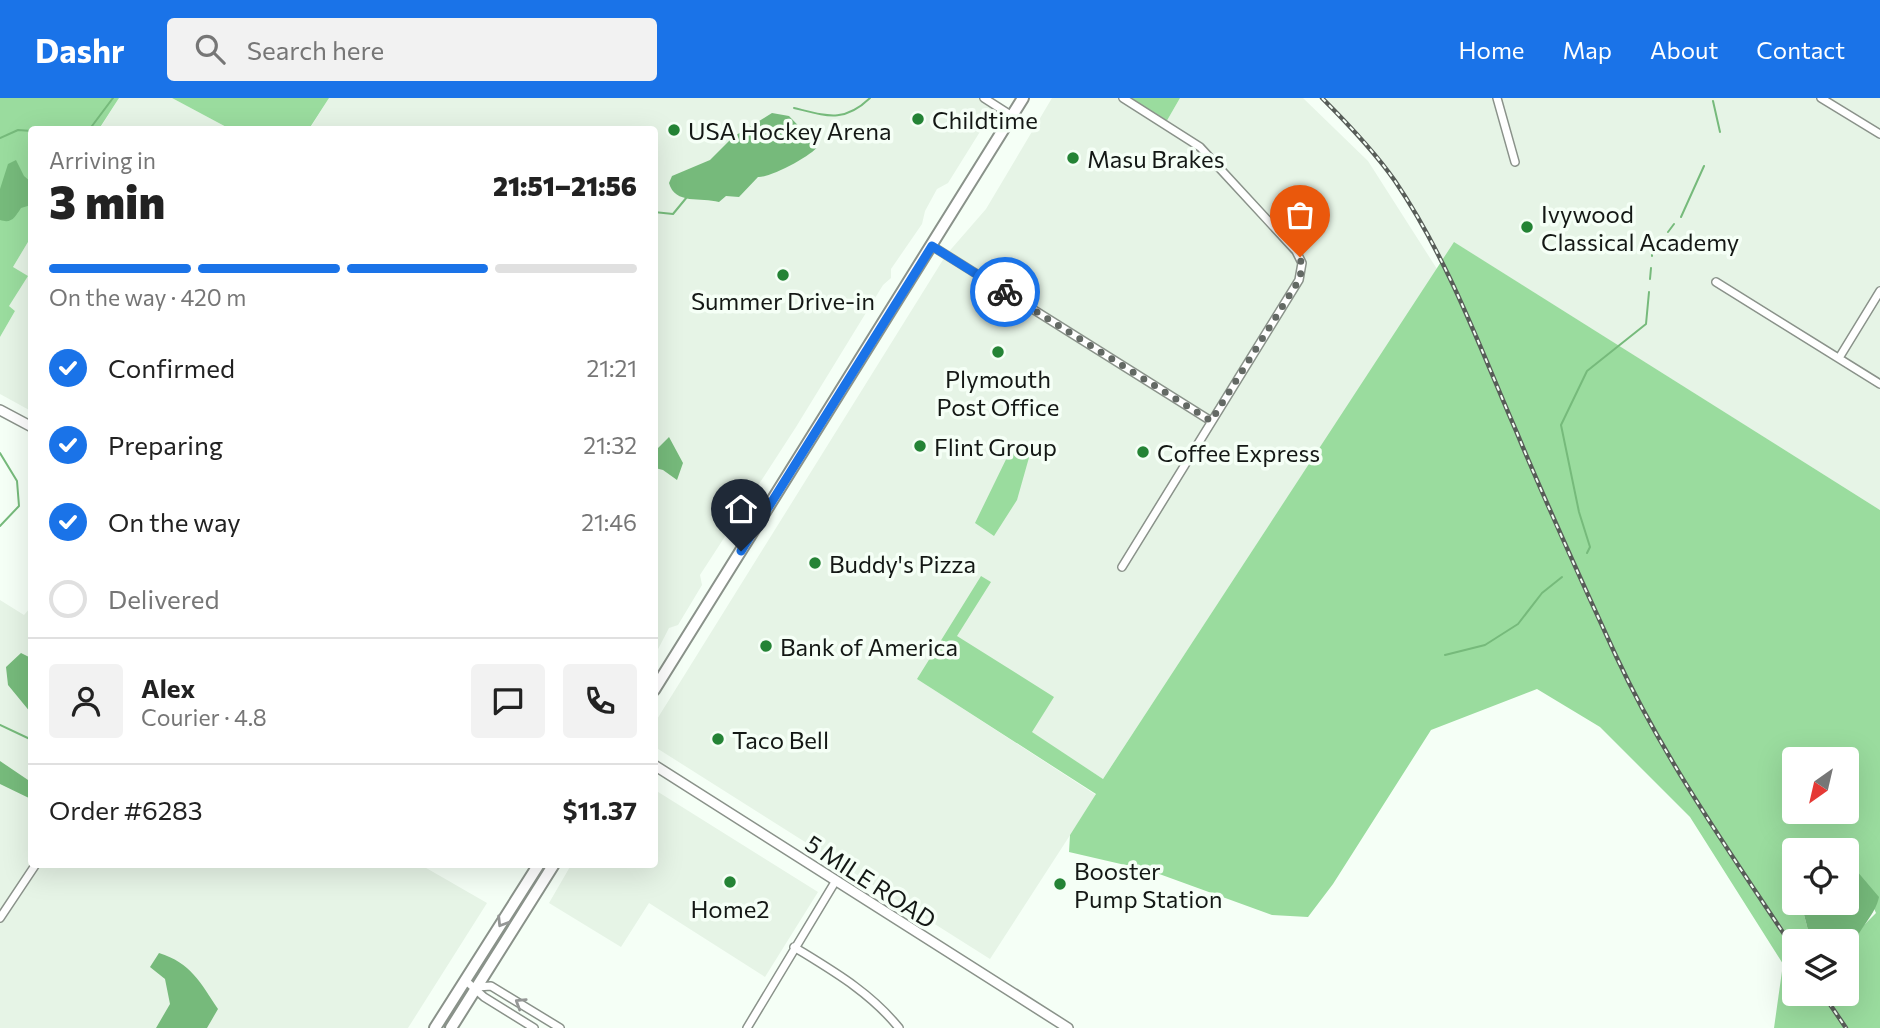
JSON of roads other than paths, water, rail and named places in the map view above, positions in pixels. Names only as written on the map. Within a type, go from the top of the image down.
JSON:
[{"type":"main road","points":[[658,684],[1023,98]]},
{"type":"main road","points":[[435,1028],[536,868]]},
{"type":"main road","points":[[451,1028],[551,868]]},
{"type":"street","points":[[984,98],[1012,116]]},
{"type":"street","points":[[1122,566],[1299,280],[1302,263],[1296,251],[1208,154],[1123,98]]},
{"type":"street","points":[[1497,98],[1515,162]]},
{"type":"street","points":[[1821,98],[1880,134]]},
{"type":"street","points":[[932,246],[1211,421]]},
{"type":"street","points":[[1716,282],[1880,384]]},
{"type":"street","points":[[1839,358],[1880,291]]},
{"type":"street","points":[[0,410],[28,425]]},
{"type":"street","name":"5 MILE ROAD","points":[[658,768],[1068,1028]]},
{"type":"street","points":[[0,918],[33,868]]},
{"type":"street","points":[[747,1028],[835,882]]},
{"type":"street","points":[[794,947],[859,987],[882,1007],[899,1028]]},
{"type":"street","points":[[466,980],[477,987],[484,997],[534,1028]]},
{"type":"street","points":[[477,987],[491,986],[561,1028]]},
{"type":"waterway","points":[[92,126],[113,98]]},
{"type":"waterway","points":[[794,108],[826,115],[843,114],[861,106],[870,98]]},
{"type":"waterway","points":[[1713,101],[1720,132]]},
{"type":"waterway","points":[[0,138],[18,130],[28,131]]},
{"type":"waterway","points":[[1681,217],[1704,166]]},
{"type":"waterway","points":[[658,212],[673,214],[687,197]]},
{"type":"waterway","points":[[1668,232],[1674,224]]},
{"type":"waterway","points":[[1652,256],[1652,248],[1660,240]]},
{"type":"waterway","points":[[1650,279],[1651,268]]},
{"type":"waterway","points":[[1587,553],[1590,547],[1579,512],[1561,425],[1587,371],[1646,324],[1649,292]]},
{"type":"waterway","points":[[0,453],[17,481],[19,506],[0,526]]},
{"type":"waterway","points":[[1445,655],[1485,645],[1518,624],[1542,593],[1562,577]]},
{"type":"waterway","points":[[0,725],[28,738]]},
{"type":"railway","points":[[1322,98],[1387,170],[1431,241],[1462,304],[1553,517],[1635,694],[1699,806],[1782,931]]},
{"type":"railway","points":[[1831,1006],[1846,1028]]},
{"type":"place","name":"Childtime","points":[[918,119]]},
{"type":"place","name":"USA Hockey Arena","points":[[674,130]]},
{"type":"place","name":"Masu Brakes","points":[[1073,158]]},
{"type":"place","name":"Ivywood Classical Academy","points":[[1527,227]]},
{"type":"place","name":"Summer Drive-in","points":[[783,275]]},
{"type":"place","name":"Plymouth Post Office","points":[[998,352]]},
{"type":"place","name":"Flint Group","points":[[920,446]]},
{"type":"place","name":"Coffee Express","points":[[1143,452]]},
{"type":"place","name":"Buddy's Pizza","points":[[815,563]]},
{"type":"place","name":"Bank of America","points":[[766,646]]},
{"type":"place","name":"Taco Bell","points":[[718,739]]},
{"type":"place","name":"Home2","points":[[730,882]]},
{"type":"place","name":"Booster Pump Station","points":[[1060,884]]}]
